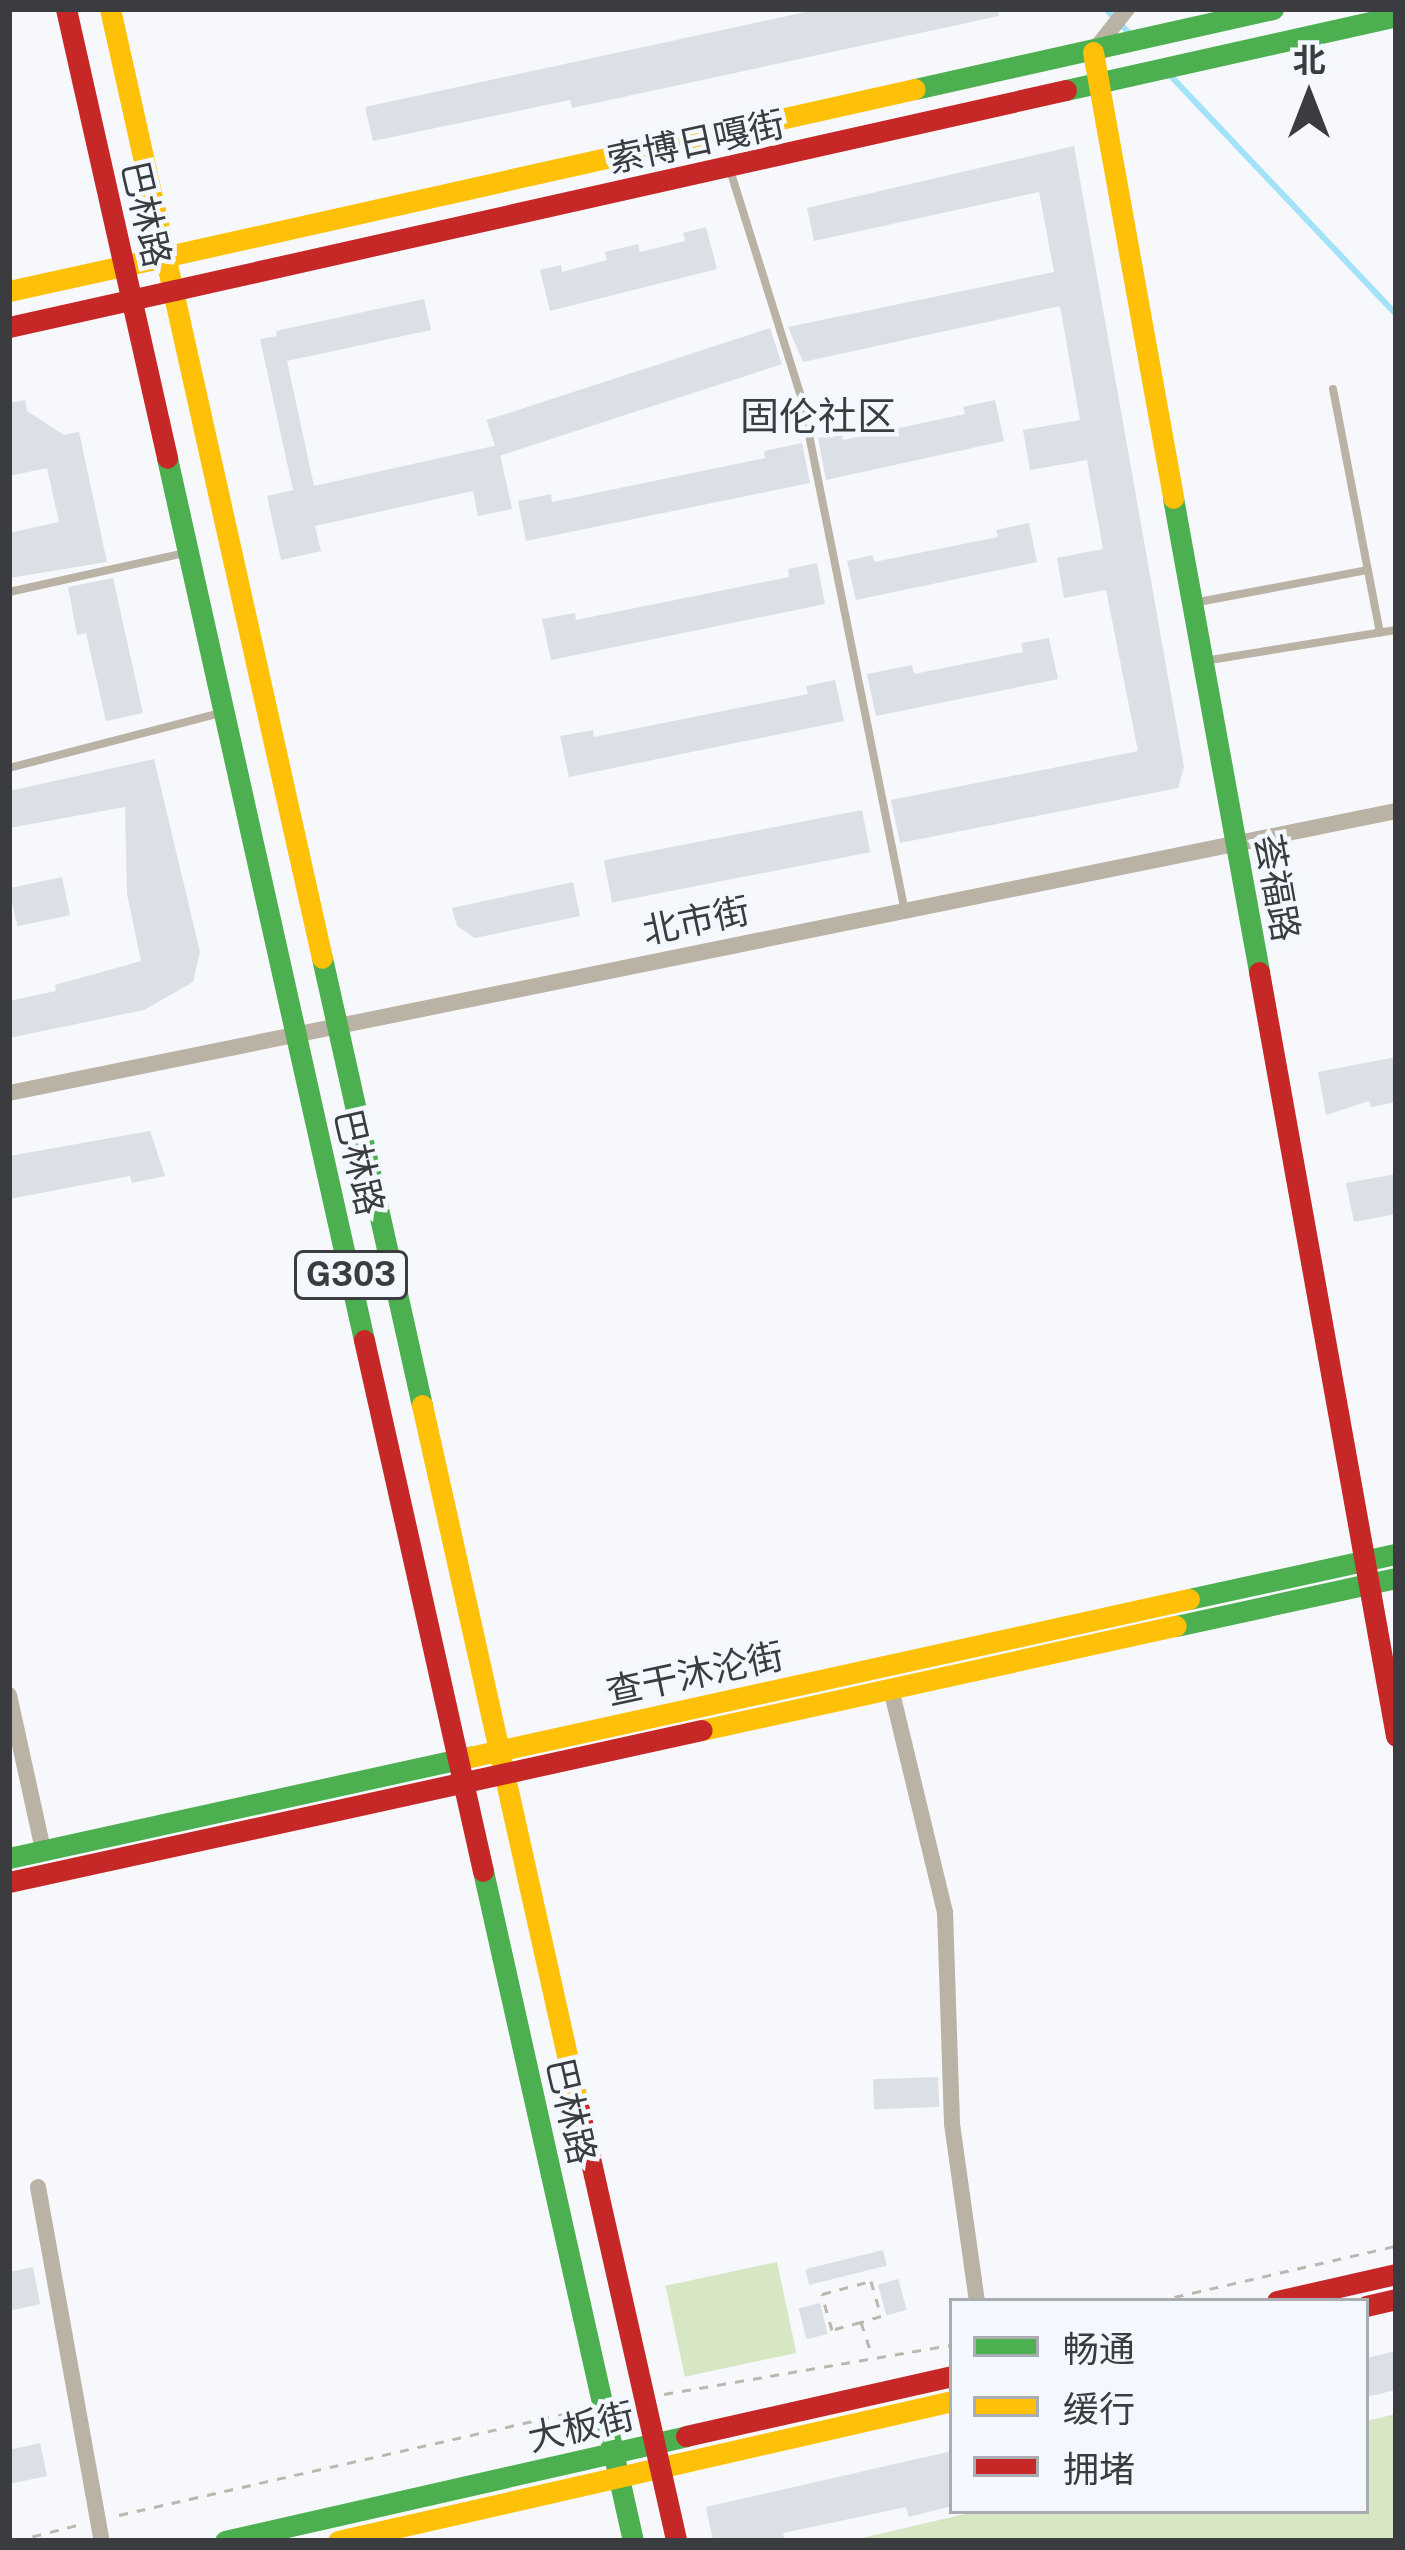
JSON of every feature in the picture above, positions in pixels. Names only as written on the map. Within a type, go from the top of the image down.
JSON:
[{"type":"main road","name":"巴林路","points":[[66,9],[633,2541]]},
{"type":"main road","name":"巴林路","points":[[110,9],[676,2541]]},
{"type":"main road","name":"索博日嘎街","points":[[9,291],[1274,9]]},
{"type":"main road","name":"索博日嘎街","points":[[9,327],[1099,87],[1396,16]]},
{"type":"main road","name":"荟福路","points":[[1093,52],[1396,1736]]},
{"type":"main road","name":"查干沐沦街","points":[[9,1882],[462,1771],[500,1750],[1396,1554]]},
{"type":"main road","name":"查干沐沦街","points":[[9,1858],[462,1771],[505,1773],[1396,1578]]},
{"type":"main road","points":[[1289,2298],[1396,2273]]},
{"type":"main road","name":"大板街","points":[[225,2541],[949,2377]]},
{"type":"main road","name":"大板街","points":[[338,2541],[949,2402]]},
{"type":"street","points":[[1093,52],[1127,9]]},
{"type":"street","name":"北市街","points":[[9,1093],[1396,811]]},
{"type":"street","points":[[891,1689],[945,1912],[952,2124],[977,2298]]},
{"type":"street","points":[[9,1695],[43,1850]]},
{"type":"street","points":[[38,2188],[102,2541]]},
{"type":"lane","points":[[729,168],[802,400],[905,912]]},
{"type":"lane","points":[[1333,388],[1380,633]]},
{"type":"lane","points":[[9,592],[189,552]]},
{"type":"lane","points":[[1192,603],[1368,570]]},
{"type":"lane","points":[[1202,661],[1396,630]]},
{"type":"lane","points":[[9,768],[224,712]]},
{"type":"path","points":[[1170,2298],[1396,2246]]},
{"type":"path","points":[[872,2281],[881,2317],[861,2322],[832,2330],[822,2294],[872,2281]]},
{"type":"path","points":[[861,2322],[873,2356]]},
{"type":"path","points":[[644,2398],[949,2345]]},
{"type":"path","points":[[15,2541],[603,2405]]},
{"type":"green space","points":[[777,2262],[796,2353],[685,2377],[665,2286]]},
{"type":"green space","points":[[1396,2414],[1396,2541],[849,2541],[965,2514],[1369,2514],[1369,2420]]},
{"type":"building","points":[[820,9],[998,9],[999,16],[572,108],[570,100],[373,141],[365,107]]},
{"type":"building","points":[[1074,146],[1184,767],[1178,788],[900,843],[891,800],[1138,751],[1106,590],[1064,598],[1057,558],[1103,549],[1087,460],[1030,470],[1023,430],[1080,420],[1060,306],[803,362],[788,327],[1054,272],[1039,192],[814,241],[807,208]]},
{"type":"building","points":[[706,227],[717,269],[550,311],[540,270],[561,265],[562,272],[607,260],[605,252],[638,244],[640,252],[685,241],[683,233]]},
{"type":"building","points":[[424,299],[431,330],[287,361],[314,486],[498,445],[512,509],[478,516],[473,491],[315,526],[321,551],[281,560],[267,496],[293,490],[260,339],[277,336],[276,331]]},
{"type":"building","points":[[770,328],[782,364],[498,456],[487,420]]},
{"type":"building","points":[[25,400],[27,411],[64,435],[79,432],[107,562],[9,578],[9,533],[59,522],[47,468],[9,476],[9,403]]},
{"type":"building","points":[[995,400],[1004,441],[826,480],[818,438],[842,433],[843,440],[965,414],[963,407]]},
{"type":"building","points":[[802,443],[810,483],[526,541],[518,501],[551,494],[552,502],[765,458],[764,451]]},
{"type":"building","points":[[1029,523],[1037,562],[856,600],[847,561],[873,555],[874,562],[998,537],[996,530]]},
{"type":"building","points":[[817,563],[825,604],[551,660],[542,619],[575,613],[576,620],[789,577],[788,569]]},
{"type":"building","points":[[113,578],[143,713],[106,721],[86,633],[77,635],[68,587]]},
{"type":"building","points":[[1049,638],[1058,679],[876,716],[867,674],[912,665],[914,674],[1023,652],[1021,643]]},
{"type":"building","points":[[835,680],[844,721],[569,777],[560,736],[593,730],[594,737],[808,694],[806,686]]},
{"type":"building","points":[[154,759],[200,952],[193,982],[144,1010],[9,1038],[9,1001],[56,991],[55,985],[141,961],[127,894],[125,807],[9,828],[9,791]]},
{"type":"building","points":[[862,810],[870,852],[612,902],[604,860]]},
{"type":"building","points":[[62,877],[70,915],[17,926],[9,888]]},
{"type":"building","points":[[573,882],[580,916],[475,938],[457,926],[452,908]]},
{"type":"building","points":[[1396,1057],[1396,1102],[1371,1107],[1369,1101],[1326,1115],[1318,1072]]},
{"type":"building","points":[[150,1131],[165,1176],[132,1183],[130,1176],[9,1199],[9,1156]]},
{"type":"building","points":[[1396,1174],[1396,1214],[1354,1222],[1346,1183]]},
{"type":"building","points":[[938,2077],[939,2107],[874,2109],[873,2079]]},
{"type":"building","points":[[883,2250],[887,2266],[809,2285],[805,2269]]},
{"type":"building","points":[[33,2267],[40,2304],[9,2311],[9,2272]]},
{"type":"building","points":[[898,2279],[907,2310],[887,2316],[878,2285]]},
{"type":"building","points":[[820,2303],[828,2334],[806,2339],[799,2308]]},
{"type":"building","points":[[1396,2351],[1396,2390],[1369,2396],[1369,2357]]},
{"type":"building","points":[[40,2443],[47,2476],[9,2484],[9,2450]]},
{"type":"building","points":[[949,2452],[949,2507],[909,2517],[906,2507],[783,2533],[785,2541],[713,2541],[706,2507]]},
{"type":"waterway","points":[[1106,9],[1133,37]]},
{"type":"waterway","points":[[1167,72],[1396,314]]},
{"type":"traffic: fast","points":[[915,89],[1273,9]]},
{"type":"traffic: fast","points":[[1066,90],[1396,16]]},
{"type":"traffic: fast","points":[[167,458],[364,1340]]},
{"type":"traffic: fast","points":[[1173,498],[1259,972]]},
{"type":"traffic: fast","points":[[322,958],[422,1405]]},
{"type":"traffic: fast","points":[[1189,1599],[1396,1554]]},
{"type":"traffic: fast","points":[[1176,1626],[1396,1578]]},
{"type":"traffic: fast","points":[[9,1858],[470,1757]]},
{"type":"traffic: fast","points":[[483,1871],[633,2541]]},
{"type":"traffic: fast","points":[[225,2541],[686,2436]]},
{"type":"traffic: slow","points":[[110,9],[322,958]]},
{"type":"traffic: slow","points":[[1093,52],[1173,498]]},
{"type":"traffic: slow","points":[[168,256],[915,89]]},
{"type":"traffic: slow","points":[[9,291],[168,256]]},
{"type":"traffic: slow","points":[[422,1405],[579,2109]]},
{"type":"traffic: slow","points":[[470,1757],[1189,1599]]},
{"type":"traffic: slow","points":[[702,1730],[1176,1626]]},
{"type":"traffic: slow","points":[[338,2541],[949,2402]]},
{"type":"traffic: jam","points":[[66,9],[167,458]]},
{"type":"traffic: jam","points":[[175,290],[1066,90]]},
{"type":"traffic: jam","points":[[9,327],[175,290]]},
{"type":"traffic: jam","points":[[1259,972],[1396,1736]]},
{"type":"traffic: jam","points":[[364,1340],[483,1871]]},
{"type":"traffic: jam","points":[[9,1882],[702,1730]]},
{"type":"traffic: jam","points":[[579,2109],[676,2541]]},
{"type":"traffic: jam","points":[[1290,2298],[1396,2274]]},
{"type":"traffic: jam","points":[[1369,2305],[1396,2299]]},
{"type":"traffic: jam","points":[[686,2436],[949,2377]]},
{"type":"district","name":"固伦社区","points":[[818,416]]}]
